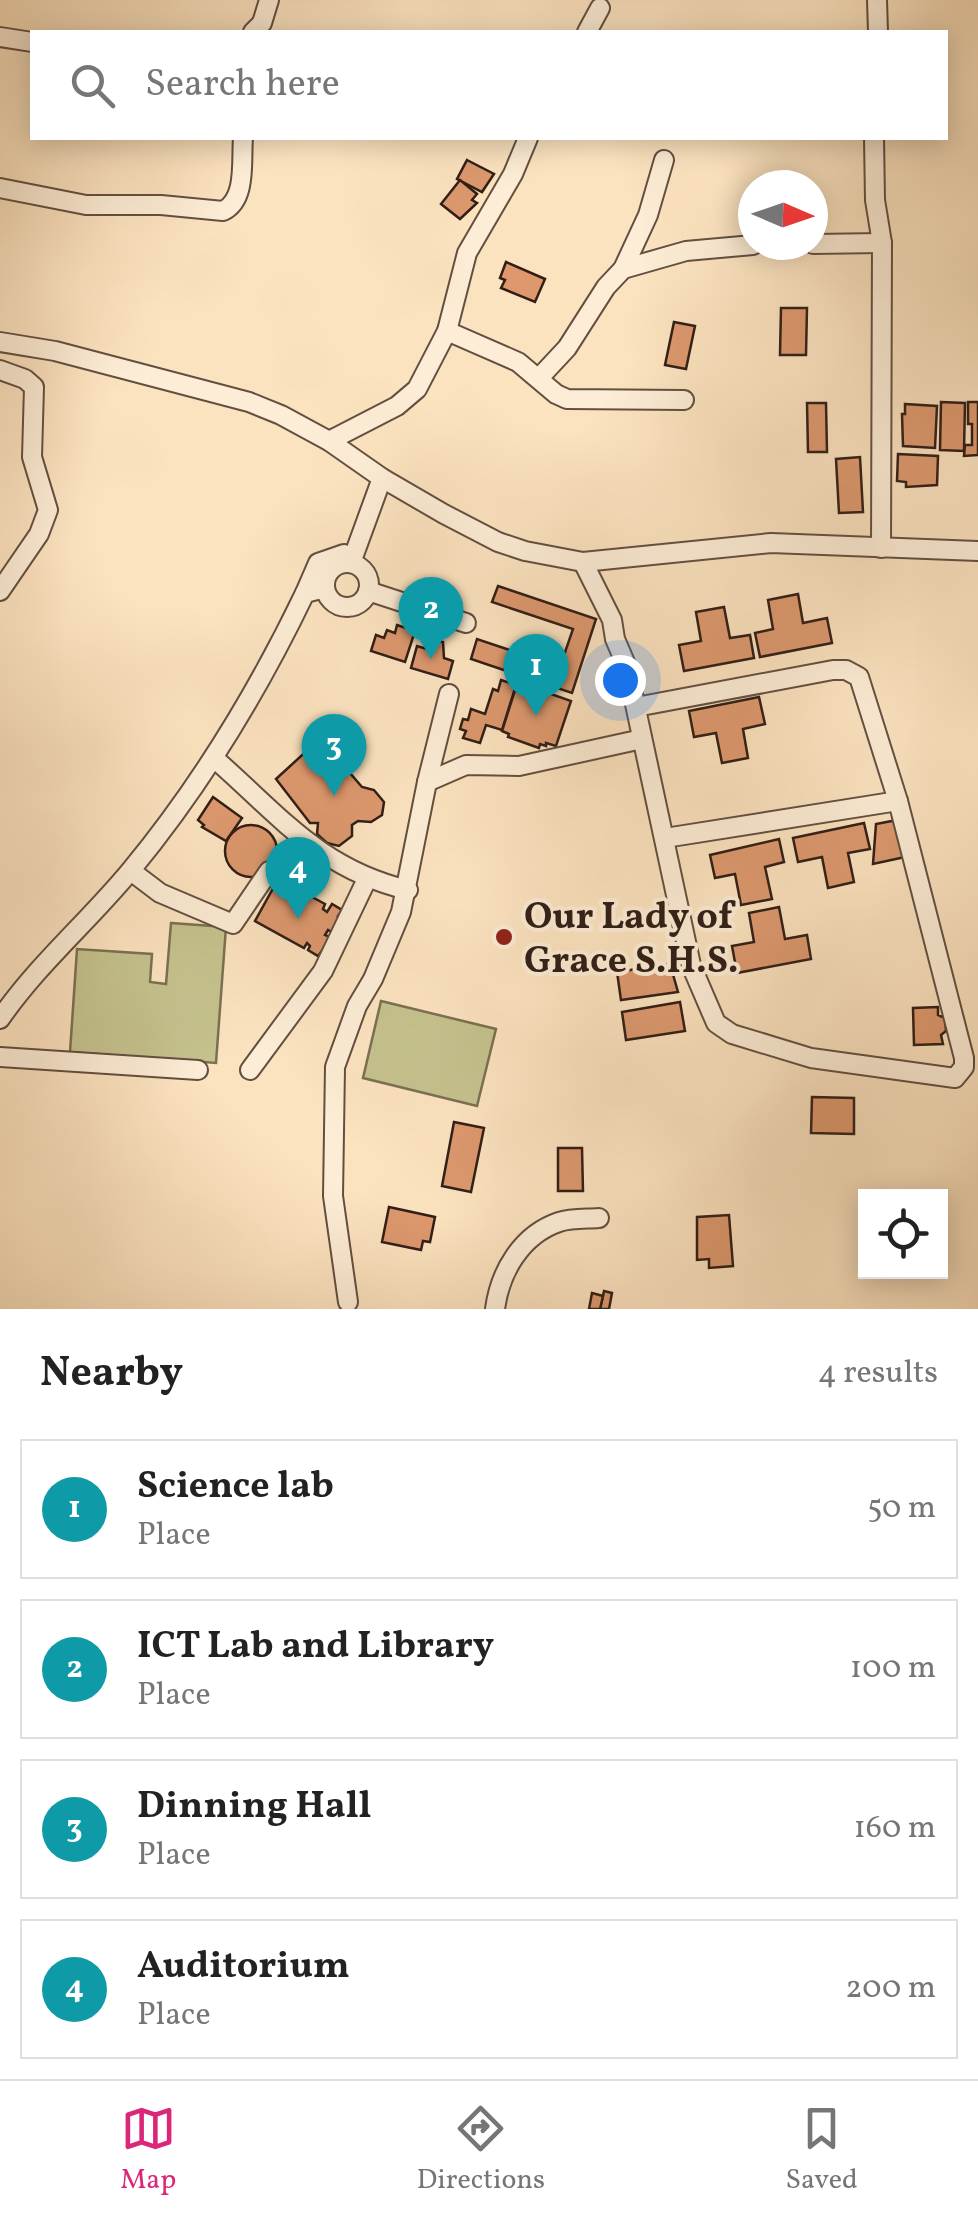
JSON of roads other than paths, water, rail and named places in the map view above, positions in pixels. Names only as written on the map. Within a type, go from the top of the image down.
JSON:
[{"type":"street","points":[[256,30],[269,0]]},
{"type":"street","points":[[878,0],[878,30]]},
{"type":"street","points":[[588,30],[600,8]]},
{"type":"street","points":[[0,37],[30,42]]},
{"type":"street","points":[[0,188],[86,206],[161,205],[223,211],[238,198],[243,140]]},
{"type":"street","points":[[329,441],[408,398],[417,389],[447,331],[467,253],[514,174],[527,140]]},
{"type":"street","points":[[874,140],[875,200],[882,244],[881,548]]},
{"type":"street","points":[[539,378],[568,348],[606,287],[623,269],[648,215],[664,160]]},
{"type":"street","points":[[828,244],[882,244]]},
{"type":"street","points":[[623,269],[686,251],[738,246]]},
{"type":"street","points":[[447,331],[518,362],[567,399],[684,400]]},
{"type":"street","points":[[0,342],[55,351],[230,396],[281,415],[329,441],[382,478],[498,542],[583,562],[771,542],[978,551]]},
{"type":"street","points":[[0,370],[34,386],[32,457],[48,510],[40,534],[0,591]]},
{"type":"street","points":[[0,1019],[18,994],[131,871],[214,759],[254,695],[318,563],[333,556],[353,558],[367,576],[368,590],[360,602],[346,607],[333,602],[325,588],[331,569],[353,558],[382,478]]},
{"type":"street","points":[[583,562],[612,620],[626,667],[691,965],[722,1028],[810,1058],[955,1078],[964,1067],[964,1058],[898,801],[864,686],[854,672],[834,670],[636,707]]},
{"type":"street","points":[[305,593],[325,588]]},
{"type":"street","points":[[368,590],[466,623]]},
{"type":"street","points":[[348,1302],[333,1196],[335,1066],[408,890],[426,782],[449,694]]},
{"type":"street","points":[[426,782],[466,765],[518,766],[642,740]]},
{"type":"street","points":[[214,759],[316,850],[367,879],[408,890]]},
{"type":"street","points":[[665,838],[898,801]]},
{"type":"street","points":[[131,871],[160,893],[233,924],[270,871],[288,867]]},
{"type":"street","points":[[250,1070],[323,971],[367,879]]},
{"type":"street","points":[[0,1057],[198,1070]]},
{"type":"street","points":[[495,1309],[503,1274],[532,1236],[560,1222],[599,1218]]},
{"type":"place","name":"ICT Lab and Library","points":[[431,659]]},
{"type":"place","name":"Science lab","points":[[536,716]]},
{"type":"place","name":"Dinning Hall","points":[[334,796]]},
{"type":"place","name":"Auditorium","points":[[298,919]]},
{"type":"place","name":"Our Lady of Grace S.H.S.","points":[[504,937]]}]
